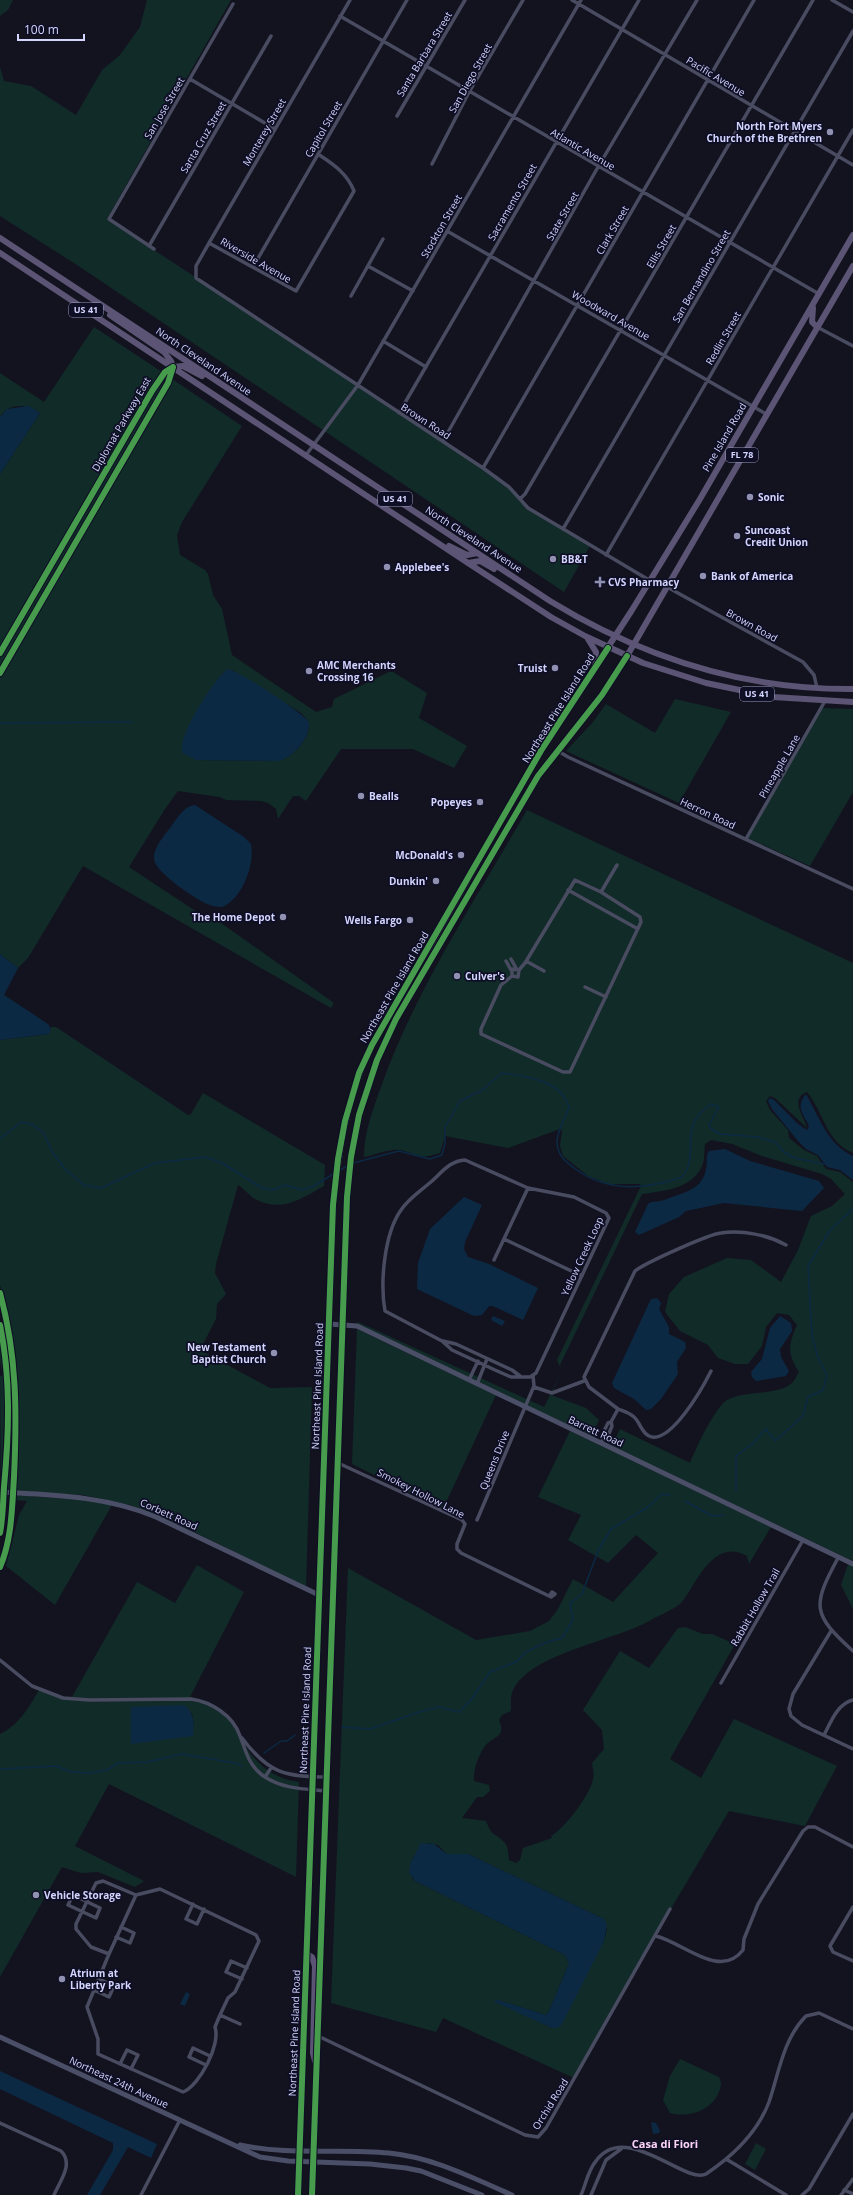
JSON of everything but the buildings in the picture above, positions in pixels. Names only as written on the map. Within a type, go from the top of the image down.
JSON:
[{"type":"main road","name":"Pine Island Road","points":[[608,648],[753,407],[853,234]]},
{"type":"main road","name":"North Cleveland Avenue","points":[[0,238],[567,612],[633,645],[713,672],[772,684],[817,688],[853,689]]},
{"type":"main road","name":"US 41","points":[[0,253],[468,563],[551,617],[585,636],[608,648],[661,670],[724,687],[773,697],[853,702]]},
{"type":"main road","name":"FL 78","points":[[627,656],[853,266]]},
{"type":"main road","points":[[82,292],[123,325],[164,352],[168,356],[173,368],[182,366],[225,387]]},
{"type":"main road","points":[[814,302],[811,319],[813,324],[818,327]]},
{"type":"main road","points":[[429,537],[467,555],[477,553]]},
{"type":"main road","points":[[468,563],[475,561],[480,562],[520,582]]},
{"type":"main road","points":[[585,636],[596,652],[594,669]]},
{"type":"main road","name":"Northeast Pine Island Road","points":[[298,2195],[329,1324],[335,1178],[338,1160],[353,1092],[366,1057],[382,1026],[421,961],[542,749],[608,648]]},
{"type":"main road","name":"Northeast Pine Island Road","points":[[312,2195],[342,1324],[351,1157],[366,1088],[396,1019],[538,776],[557,750],[602,695],[627,656]]},
{"type":"main road","points":[[396,1019],[405,998],[420,973],[422,968],[421,961]]},
{"type":"main road","name":"Northeast Pine Island Road","points":[[306,1954],[312,1957],[315,1966],[313,2053],[317,2068]]},
{"type":"street","name":"Monterey Street","points":[[195,274],[196,266],[209,243],[350,0]]},
{"type":"street","name":"Capitol Street","points":[[253,267],[407,0]]},
{"type":"street","name":"Santa Barbara Street","points":[[397,116],[465,0]]},
{"type":"street","name":"San Diego Street","points":[[432,164],[470,92],[523,0]]},
{"type":"street","name":"Pacific Avenue","points":[[572,0],[580,2],[622,29],[853,165]]},
{"type":"street","name":"Sacramento Street","points":[[399,413],[639,0]]},
{"type":"street","name":"State Street","points":[[442,441],[598,167],[697,0]]},
{"type":"street","name":"Clark Street","points":[[483,468],[754,0]]},
{"type":"street","name":"Ellis Street","points":[[520,499],[525,494],[813,0]]},
{"type":"street","points":[[832,0],[853,12]]},
{"type":"street","name":"Stockton Street","points":[[306,455],[358,385],[580,2]]},
{"type":"street","name":"San Jose Street","points":[[149,246],[109,219],[233,4]]},
{"type":"street","name":"Atlantic Avenue","points":[[340,16],[819,294]]},
{"type":"street","name":"San Bernandino Street","points":[[563,529],[853,31]]},
{"type":"street","name":"Santa Cruz Street","points":[[149,246],[271,36]]},
{"type":"street","points":[[190,79],[275,129]]},
{"type":"street","name":"Redlin Street","points":[[606,555],[853,130]]},
{"type":"street","name":"Riverside Avenue","points":[[209,243],[296,291],[354,191],[345,175],[338,168],[318,154]]},
{"type":"street","name":"Woodward Avenue","points":[[447,231],[491,254],[766,414]]},
{"type":"street","points":[[351,296],[383,239]]},
{"type":"street","points":[[149,246],[154,249]]},
{"type":"street","points":[[368,266],[413,291]]},
{"type":"street","name":"Brown Road","points":[[195,274],[201,282],[483,468],[500,480],[528,508],[649,580]]},
{"type":"street","points":[[818,327],[853,346]]},
{"type":"street","points":[[384,341],[426,367]]},
{"type":"street","name":"Diplomat Parkway East","points":[[0,653],[152,391],[165,372],[173,368]]},
{"type":"street","name":"Diplomat Parkway East","points":[[0,673],[168,383],[173,368]]},
{"type":"street","name":"Brown Road","points":[[667,587],[803,662],[814,675],[817,688]]},
{"type":"street","name":"Pineapple Lane","points":[[746,839],[825,701]]},
{"type":"street","name":"Herron Road","points":[[557,750],[568,758],[853,889]]},
{"type":"street","points":[[602,892],[617,865]]},
{"type":"street","points":[[511,959],[517,969],[519,976],[512,976],[501,985],[481,1028],[481,1034],[566,1073],[572,1070],[638,929],[641,919],[638,914],[577,879],[568,890],[526,962],[517,969],[512,970]]},
{"type":"street","points":[[568,890],[638,929]]},
{"type":"street","points":[[506,961],[512,970],[512,976]]},
{"type":"street","points":[[526,962],[544,971]]},
{"type":"street","points":[[585,987],[606,997]]},
{"type":"street","name":"Yellow Creek Loop","points":[[442,1341],[385,1311],[384,1262],[386,1249],[394,1222],[400,1211],[453,1162],[458,1160],[473,1163],[528,1188],[574,1197],[608,1215],[609,1220],[533,1375]]},
{"type":"street","points":[[494,1260],[528,1188]]},
{"type":"street","points":[[711,1371],[687,1411],[662,1436],[655,1438],[648,1436],[634,1417],[605,1401],[584,1381],[584,1373],[630,1278],[640,1267],[722,1232],[766,1236],[786,1245]]},
{"type":"street","points":[[504,1239],[582,1276]]},
{"type":"street","points":[[0,1293],[9,1329],[14,1372],[15,1441],[13,1493],[8,1539],[0,1567]]},
{"type":"street","name":"Barrett Road","points":[[329,1324],[357,1326],[853,1564]]},
{"type":"street","points":[[0,1325],[6,1372],[7,1438],[0,1533]]},
{"type":"street","points":[[442,1341],[505,1367],[520,1376]]},
{"type":"street","points":[[442,1341],[459,1353],[511,1377],[530,1377],[533,1375],[534,1387],[552,1393],[584,1381]]},
{"type":"street","points":[[459,1353],[462,1348]]},
{"type":"street","points":[[469,1380],[480,1356]]},
{"type":"street","points":[[477,1384],[487,1359]]},
{"type":"street","points":[[503,1373],[505,1367]]},
{"type":"street","points":[[6,1372],[14,1372]]},
{"type":"street","name":"Queens Drive","points":[[477,1520],[534,1387]]},
{"type":"street","points":[[602,1443],[604,1437],[608,1436],[612,1426],[611,1422],[618,1409]]},
{"type":"street","name":"Smokey Hollow Lane","points":[[338,1463],[462,1520],[465,1524],[457,1544],[457,1549],[460,1553],[550,1595]]},
{"type":"street","name":"Corbett Road","points":[[2,1492],[83,1497],[129,1507],[163,1521],[319,1595]]},
{"type":"street","name":"Rabbit Hollow Trail","points":[[721,1683],[803,1540]]},
{"type":"street","points":[[838,1558],[823,1586],[820,1601],[822,1615],[831,1631],[853,1651]]},
{"type":"street","points":[[831,1631],[793,1694],[789,1709],[796,1721],[853,1749]]},
{"type":"street","points":[[0,1660],[32,1686],[57,1696],[89,1700],[186,1699],[201,1701],[216,1708],[226,1715],[240,1736],[257,1757],[270,1768],[289,1775],[327,1777]]},
{"type":"street","points":[[824,1735],[838,1710],[844,1704],[853,1700]]},
{"type":"street","points":[[240,1736],[247,1758],[265,1777],[284,1786],[326,1791]]},
{"type":"street","points":[[265,1777],[270,1768]]},
{"type":"street","points":[[656,1936],[674,1942],[715,1962],[729,1962],[743,1950],[744,1939],[761,1899],[803,1831],[808,1827],[815,1827],[853,1846]]},
{"type":"street","points":[[109,1954],[91,1947],[76,1929],[87,1901],[98,1881],[103,1881],[136,1896],[160,1889],[259,1937],[242,1979],[235,1992],[228,1998],[215,2027],[218,2034],[216,2043],[206,2065],[198,2081],[183,2092],[98,2054],[98,2039],[87,2007],[99,1979],[116,1937],[136,1896]]},
{"type":"street","points":[[73,1895],[100,1908],[96,1918],[82,1912],[68,1905],[73,1895]]},
{"type":"street","points":[[193,1904],[186,1919],[197,1924],[204,1910]]},
{"type":"street","points":[[853,1907],[851,1907],[830,1946],[833,1952],[853,1961]]},
{"type":"street","name":"Orchid Road","points":[[318,2036],[525,2135],[538,2137],[546,2128],[670,1909]]},
{"type":"street","points":[[116,1937],[130,1943],[134,1933],[121,1927]]},
{"type":"street","points":[[242,1979],[226,1972],[231,1961],[247,1968]]},
{"type":"street","points":[[94,1990],[109,1997],[114,1986],[99,1979]]},
{"type":"street","points":[[581,2195],[590,2170],[599,2157],[614,2148],[626,2148],[655,2156],[698,2177],[706,2174],[746,2142],[766,2108],[781,2058],[802,2020],[811,2014],[819,2013],[853,2029]]},
{"type":"street","points":[[220,2015],[240,2024]]},
{"type":"street","name":"Northeast 24th Avenue","points":[[0,2037],[180,2120],[267,2158],[313,2162],[370,2164],[406,2168],[421,2171],[482,2195]]},
{"type":"street","points":[[206,2065],[189,2057],[193,2048],[210,2056]]},
{"type":"street","points":[[120,2064],[127,2050],[138,2055],[131,2069]]},
{"type":"street","points":[[802,2195],[819,2172],[853,2114]]},
{"type":"street","points":[[142,2195],[180,2120]]},
{"type":"street","points":[[0,2123],[61,2151],[66,2156],[68,2162],[67,2168],[54,2195]]},
{"type":"street","name":"Northeast 24th Avenue","points":[[231,2143],[260,2149],[287,2152],[314,2151],[389,2153],[423,2160],[449,2168],[512,2195]]},
{"type":"street","points":[[591,2195],[606,2160],[613,2153],[626,2148]]},
{"type":"street","points":[[726,2159],[786,2195]]},
{"type":"street","points":[[841,2195],[853,2179]]},
{"type":"street","points":[[844,2190],[853,2194]]},
{"type":"green space","points":[[0,0],[13,0],[8,10],[0,16]]},
{"type":"green space","points":[[147,0],[231,0],[107,219],[499,477],[529,507],[591,544],[564,592],[77,265],[0,216],[0,67],[4,81],[31,86],[76,115],[102,70],[120,55],[140,27]]},
{"type":"green space","points":[[94,327],[162,372],[149,390],[0,648],[0,474],[40,413],[24,406],[18,406],[8,409],[0,417],[0,373],[44,402]]},
{"type":"green space","points":[[166,375],[168,376],[0,668],[0,658],[154,392]]},
{"type":"green space","points":[[172,379],[242,426],[182,522],[177,535],[180,555],[205,570],[208,574],[213,595],[222,609],[232,655],[316,712],[332,707],[334,699],[389,672],[393,672],[427,693],[419,718],[467,746],[454,768],[413,749],[341,749],[306,801],[299,796],[293,796],[278,819],[276,809],[268,803],[261,801],[226,800],[220,797],[178,791],[129,867],[203,916],[221,923],[334,1003],[331,1008],[83,866],[28,958],[18,968],[0,954],[0,678]],"holes":[[[232,670],[301,713],[309,722],[307,735],[300,746],[285,759],[279,761],[196,760],[189,725],[224,672]]]},
{"type":"green space","points":[[675,699],[731,712],[679,803],[566,751],[593,722],[606,704],[655,733]]},
{"type":"green space","points":[[822,708],[853,709],[853,792],[810,866],[745,837]]},
{"type":"green space","points":[[527,810],[853,963],[853,1153],[837,1142],[826,1126],[813,1100],[807,1092],[802,1095],[798,1103],[807,1128],[775,1098],[770,1096],[766,1101],[770,1110],[788,1130],[789,1138],[804,1150],[817,1156],[826,1169],[840,1172],[853,1182],[853,1561],[357,1324],[358,1322],[544,1407],[562,1371],[557,1360],[641,1186],[640,1184],[608,1184],[588,1176],[563,1156],[560,1146],[562,1131],[560,1129],[508,1148],[445,1136],[440,1153],[419,1156],[397,1150],[364,1157],[367,1130],[372,1112],[395,1051],[411,1016],[448,946]],"holes":[[[711,1140],[732,1144],[762,1156],[822,1174],[831,1179],[845,1194],[832,1206],[811,1216],[798,1250],[781,1282],[751,1260],[727,1258],[684,1277],[669,1294],[665,1312],[680,1331],[708,1345],[718,1358],[735,1364],[748,1364],[762,1346],[766,1327],[777,1313],[789,1315],[797,1325],[790,1349],[792,1360],[799,1372],[793,1382],[778,1390],[743,1395],[727,1400],[711,1420],[690,1463],[620,1429],[612,1445],[592,1436],[599,1420],[586,1408],[551,1395],[562,1371],[560,1365],[642,1194],[676,1188],[691,1180],[702,1166],[705,1144]]]},
{"type":"green space","points":[[51,1027],[56,1027],[188,1115],[191,1114],[203,1093],[325,1165],[324,1186],[298,1200],[289,1203],[280,1205],[262,1202],[252,1197],[238,1185],[216,1264],[215,1273],[226,1294],[217,1304],[216,1319],[200,1350],[270,1388],[312,1387],[306,1587],[182,1526],[130,1505],[83,1495],[15,1491],[18,1441],[16,1357],[12,1329],[0,1285],[0,1040],[49,1034]]},
{"type":"green space","points":[[0,1302],[7,1330],[12,1370],[9,1370]]},
{"type":"green space","points":[[357,1329],[496,1395],[443,1509],[352,1464]]},
{"type":"green space","points":[[0,1338],[5,1398],[1,1489],[0,1376],[3,1375],[0,1361]]},
{"type":"green space","points":[[9,1374],[12,1374],[13,1383],[10,1490],[6,1490],[10,1438]]},
{"type":"green space","points":[[570,1431],[771,1527],[749,1564],[747,1556],[735,1552],[725,1552],[708,1564],[682,1602],[676,1607],[636,1627],[557,1656],[539,1665],[524,1676],[514,1688],[512,1693],[511,1711],[502,1715],[499,1720],[501,1726],[500,1734],[485,1746],[476,1763],[474,1781],[489,1785],[490,1791],[483,1797],[477,1797],[462,1818],[486,1821],[492,1833],[506,1844],[508,1848],[509,1860],[516,1863],[520,1860],[523,1848],[552,1838],[551,1836],[570,1819],[591,1786],[593,1779],[592,1763],[604,1749],[602,1730],[583,1710],[620,1651],[649,1668],[678,1628],[685,1627],[703,1634],[712,1634],[735,1644],[670,1759],[701,1778],[734,1719],[837,1766],[805,1826],[729,1811],[669,1912],[576,2079],[443,2018],[436,2032],[331,2003],[348,1568],[476,1640],[530,1631],[549,1621],[558,1609],[573,1579],[613,1602],[658,1553],[636,1535],[608,1563],[568,1540],[581,1515],[538,1497]],"holes":[[[428,1843],[438,1845],[447,1854],[468,1854],[604,1919],[607,1929],[604,1941],[552,2028],[495,2001],[495,1999],[546,2015],[569,1963],[565,1955],[415,1881],[412,1878],[411,1871],[412,1861],[415,1854]]]},
{"type":"green space","points":[[15,1495],[83,1500],[112,1505],[55,1605],[6,1566],[19,1515],[27,1501],[15,1500]]},
{"type":"green space","points":[[848,1564],[853,1566],[853,1609],[841,1585]]},
{"type":"green space","points":[[197,1565],[244,1592],[190,1697],[202,1699],[222,1710],[230,1718],[247,1748],[258,1763],[281,1777],[299,1782],[296,1877],[109,1784],[75,1846],[144,1881],[135,1887],[98,1872],[81,1873],[62,1867],[0,1977],[0,1734],[13,1726],[28,1708],[40,1688],[59,1696],[72,1697],[137,1582],[175,1603]],"holes":[[[131,1707],[192,1713],[194,1725],[131,1744]]]},
{"type":"green space","points":[[680,2059],[719,2077],[721,2083],[719,2092],[710,2105],[695,2113],[670,2113],[663,2100],[670,2076]]},
{"type":"green space","points":[[756,2143],[766,2149],[755,2170],[745,2164]]},
{"type":"water","points":[[29,406],[40,413],[0,474],[0,417],[7,409]]},
{"type":"water","points":[[228,669],[270,692],[309,722],[309,728],[304,740],[295,751],[285,759],[279,761],[196,760],[183,753],[182,746],[190,723],[214,684]]},
{"type":"water","points":[[195,805],[244,837],[251,844],[251,862],[246,880],[236,897],[222,907],[207,904],[185,891],[161,870],[154,859],[154,854],[158,845],[179,815],[188,807]]},
{"type":"water","points":[[0,954],[18,968],[4,995],[48,1024],[51,1029],[49,1034],[0,1040]]},
{"type":"water","points":[[806,1094],[825,1130],[831,1138],[844,1151],[853,1156],[853,1180],[840,1170],[827,1167],[818,1155],[806,1149],[772,1109],[768,1101],[770,1098],[774,1100],[798,1124],[807,1130],[809,1126],[801,1110],[801,1103]]},
{"type":"water","points":[[725,1149],[750,1161],[819,1181],[824,1188],[802,1211],[724,1203],[686,1211],[679,1217],[639,1235],[635,1232],[648,1204],[666,1199],[695,1187],[702,1180],[704,1175],[709,1151]]},
{"type":"water","points":[[464,1197],[482,1205],[465,1242],[464,1249],[468,1257],[489,1264],[538,1288],[523,1320],[493,1306],[489,1306],[482,1315],[474,1316],[417,1289],[418,1263],[430,1229]]},
{"type":"water","points":[[657,1298],[661,1303],[659,1309],[669,1327],[669,1334],[685,1342],[686,1348],[677,1362],[678,1374],[661,1399],[651,1409],[646,1410],[634,1399],[614,1388],[612,1383],[651,1299]]},
{"type":"water","points":[[493,1316],[505,1321],[502,1326],[491,1320]]},
{"type":"water","points":[[780,1316],[791,1323],[792,1331],[780,1349],[781,1357],[789,1371],[786,1376],[756,1381],[752,1377],[751,1372],[762,1359],[770,1328]]},
{"type":"water","points":[[184,1705],[188,1708],[192,1715],[193,1736],[131,1744],[131,1707]]},
{"type":"water","points":[[421,1843],[434,1844],[447,1854],[468,1854],[604,1919],[607,1925],[604,1941],[562,2024],[557,2028],[552,2028],[495,2002],[495,1999],[546,2015],[569,1963],[565,1955],[415,1881],[409,1872],[411,1862]]},
{"type":"water","points":[[186,1992],[190,1994],[185,2006],[180,2004]]},
{"type":"water","points":[[0,2071],[157,2144],[151,2158],[128,2147],[100,2195],[87,2195],[113,2150],[113,2143],[0,2089]]},
{"type":"water","points":[[651,2122],[656,2123],[660,2131],[659,2133],[653,2134]]},
{"type":"waterway","points":[[0,723],[132,722]]},
{"type":"waterway","points":[[353,1163],[399,1151],[430,1159],[442,1155],[445,1143],[445,1127],[460,1101],[482,1090],[502,1073],[542,1081],[559,1091],[565,1098],[569,1107],[560,1128],[557,1141],[558,1150],[565,1160],[574,1168],[600,1182],[626,1187],[654,1185],[682,1177],[688,1168],[691,1131],[694,1122],[700,1113],[711,1104],[719,1107],[709,1125],[711,1129],[720,1134],[758,1137],[775,1142],[784,1152],[795,1158],[824,1164]]},
{"type":"waterway","points":[[0,1139],[21,1122],[31,1124],[43,1132],[53,1153],[65,1169],[84,1185],[101,1188],[155,1163],[205,1157],[222,1163],[262,1188],[273,1190],[285,1185],[302,1190],[312,1187],[335,1173]]},
{"type":"waterway","points":[[340,1170],[347,1166]]},
{"type":"waterway","points":[[736,1490],[736,1456],[752,1444],[766,1429],[775,1441],[803,1416],[808,1397],[823,1390],[827,1375],[818,1358],[812,1336],[808,1266],[830,1230],[853,1209]]},
{"type":"waterway","points":[[342,1727],[370,1729],[419,1712],[439,1707],[459,1712],[471,1700],[490,1672],[516,1662],[526,1652],[544,1643],[562,1638],[573,1620],[570,1603],[582,1594],[598,1551],[611,1529],[648,1507],[662,1494],[670,1495]]},
{"type":"waterway","points":[[685,1501],[712,1516],[724,1515]]},
{"type":"waterway","points":[[264,1753],[281,1741],[287,1741],[295,1735]]},
{"type":"waterway","points":[[0,1769],[56,1766],[71,1772],[90,1773],[107,1770],[118,1763],[147,1762],[182,1754],[235,1763],[242,1766]]},
{"type":"cycle path","points":[[0,653],[152,391],[165,372],[173,367]]},
{"type":"cycle path","points":[[0,673],[168,383],[173,367]]},
{"type":"cycle path","points":[[298,2195],[333,1205],[338,1159],[345,1121],[359,1073],[372,1045],[542,749],[608,648]]},
{"type":"cycle path","points":[[312,2195],[347,1197],[351,1157],[359,1115],[377,1060],[396,1019],[538,776],[602,695],[627,656]]},
{"type":"cycle path","points":[[0,1293],[10,1339],[13,1362],[15,1407],[14,1477],[11,1523],[7,1545],[0,1567]]},
{"type":"cycle path","points":[[0,1325],[6,1365],[8,1406],[7,1446],[0,1533]]},
{"type":"place","name":"North Fort Myers Church of the Brethren","points":[[830,132]]},
{"type":"place","name":"Sonic","points":[[750,497]]},
{"type":"place","name":"Suncoast Credit Union","points":[[737,536]]},
{"type":"place","name":"BB&T","points":[[553,559]]},
{"type":"place","name":"Applebee's","points":[[387,567]]},
{"type":"place","name":"Bank of America","points":[[703,576]]},
{"type":"place","name":"CVS Pharmacy","points":[[600,582]]},
{"type":"place","name":"Truist","points":[[555,668]]},
{"type":"place","name":"AMC Merchants Crossing 16","points":[[309,671]]},
{"type":"place","name":"Bealls","points":[[361,796]]},
{"type":"place","name":"Popeyes","points":[[480,802]]},
{"type":"place","name":"McDonald's","points":[[461,855]]},
{"type":"place","name":"Dunkin'","points":[[436,881]]},
{"type":"place","name":"The Home Depot","points":[[283,917]]},
{"type":"place","name":"Wells Fargo","points":[[410,920]]},
{"type":"place","name":"Culver's","points":[[457,976]]},
{"type":"place","name":"New Testament Baptist Church","points":[[274,1353]]},
{"type":"place","name":"Vehicle Storage","points":[[36,1895]]},
{"type":"place","name":"Atrium at Liberty Park","points":[[62,1979]]},
{"type":"district","name":"Casa di Fiori","points":[[665,2144]]}]
